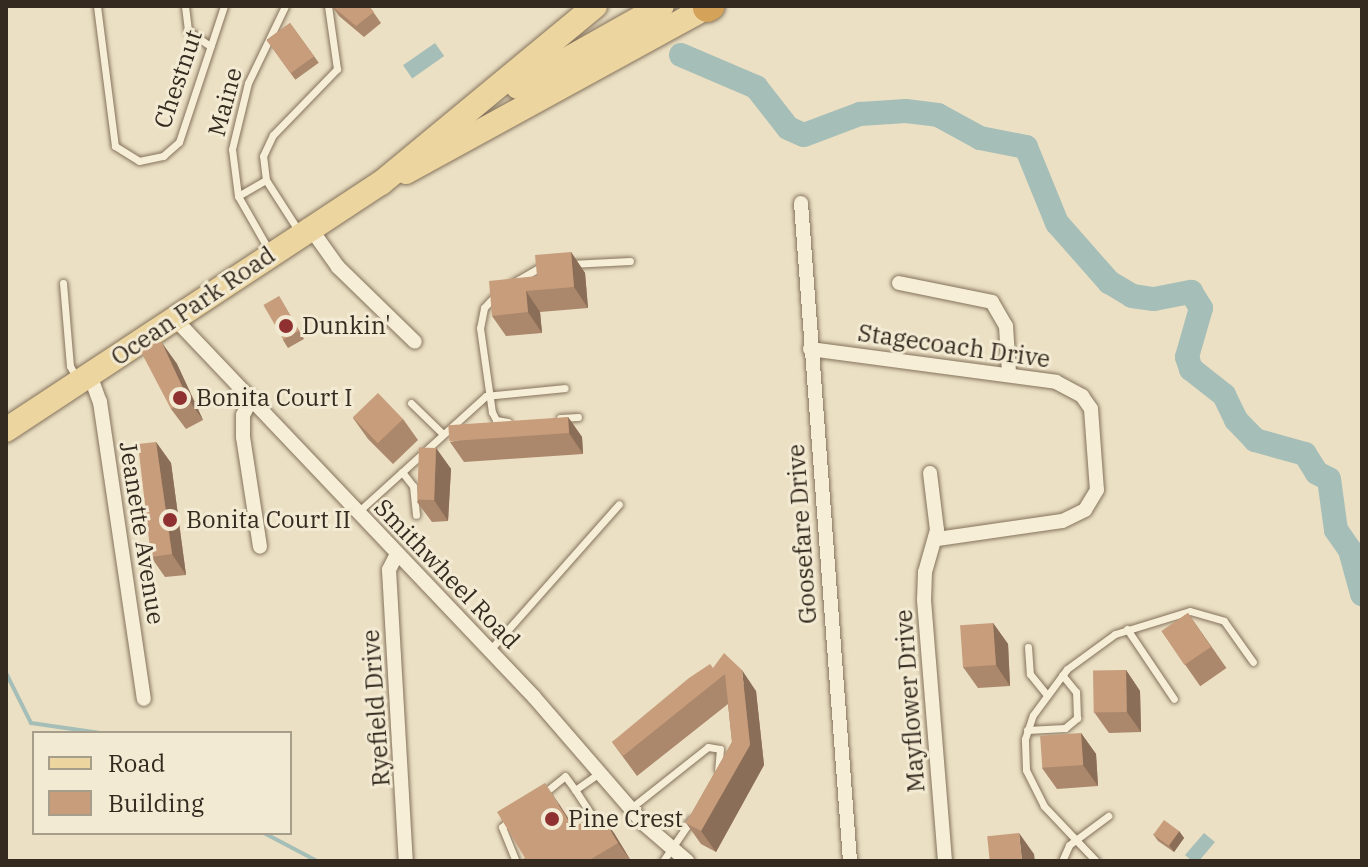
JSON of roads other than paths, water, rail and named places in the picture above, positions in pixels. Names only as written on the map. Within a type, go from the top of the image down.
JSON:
[{"type":"main road","name":"Ocean Park Road","points":[[6,430],[381,183],[595,6]]},
{"type":"main road","points":[[434,138],[662,6]]},
{"type":"main road","name":"Ocean Park Road","points":[[381,183],[445,155],[709,7]]},
{"type":"street","name":"Goosefare Drive","points":[[801,203],[850,861]]},
{"type":"street","points":[[306,232],[415,342]]},
{"type":"street","points":[[899,283],[992,302],[1006,326],[1009,373]]},
{"type":"street","name":"Smithwheel Road","points":[[174,318],[489,651],[600,772],[668,856],[687,861]]},
{"type":"street","name":"Stagecoach Drive","points":[[810,349],[1009,373],[1056,382],[1082,396],[1096,424],[1097,490],[1075,516],[937,539]]},
{"type":"street","name":"Jeanette Avenue","points":[[84,379],[100,402],[144,699]]},
{"type":"street","points":[[251,400],[243,415],[243,437],[260,547]]},
{"type":"street","name":"Mayflower Drive","points":[[930,473],[937,539],[925,572],[924,600],[945,861]]},
{"type":"street","name":"Ryefield Drive","points":[[397,554],[389,570],[406,861]]},
{"type":"lane","name":"Chestnut","points":[[97,6],[115,146],[139,161],[163,156],[179,142],[224,6]]},
{"type":"lane","points":[[185,6],[188,31],[210,46]]},
{"type":"lane","name":"Maine","points":[[272,254],[238,196],[232,149],[235,126],[248,83],[285,6]]},
{"type":"lane","points":[[306,232],[266,180],[263,156],[273,135],[337,69],[328,6]]},
{"type":"lane","points":[[238,196],[266,180]]},
{"type":"lane","points":[[520,421],[496,420],[480,321],[488,302],[537,267],[630,261]]},
{"type":"lane","points":[[63,283],[70,366],[84,379]]},
{"type":"lane","points":[[357,513],[442,433],[490,395],[565,388]]},
{"type":"lane","points":[[411,403],[442,433]]},
{"type":"lane","points":[[549,419],[578,417]]},
{"type":"lane","points":[[402,472],[413,486],[416,515]]},
{"type":"lane","points":[[489,651],[619,504]]},
{"type":"lane","points":[[1096,861],[1030,783],[1027,730],[1062,675],[1095,645],[1127,629],[1205,611],[1224,621],[1253,662]]},
{"type":"lane","points":[[1127,629],[1174,699]]},
{"type":"lane","points":[[1028,647],[1030,674],[1047,695]]},
{"type":"lane","points":[[1027,730],[1065,728],[1077,718],[1076,692],[1062,675]]},
{"type":"lane","points":[[631,808],[713,746],[721,753],[713,780]]},
{"type":"lane","points":[[575,790],[600,772]]},
{"type":"lane","points":[[534,801],[565,776],[596,822]]},
{"type":"lane","points":[[516,861],[502,827],[523,810]]},
{"type":"lane","points":[[668,856],[694,816]]},
{"type":"lane","points":[[1062,861],[1075,839],[1108,816]]},
{"type":"water","points":[[435,43],[444,56],[412,78],[403,65]]},
{"type":"water","points":[[1204,833],[1215,842],[1199,861],[1192,861],[1185,855]]},
{"type":"waterway","points":[[681,55],[756,87],[788,128],[804,135],[860,114],[906,111],[938,115],[980,138],[1026,147],[1057,223],[1109,282],[1132,296],[1154,299],[1191,292],[1201,308],[1187,357],[1191,369],[1224,395],[1236,420],[1255,440],[1305,454],[1317,473],[1329,479],[1336,530],[1350,550],[1362,594]]},
{"type":"waterway","points":[[6,673],[31,723],[86,731]]},
{"type":"waterway","points":[[268,835],[317,861]]},
{"type":"place","name":"Dunkin'","points":[[286,326]]},
{"type":"place","name":"Bonita Court I","points":[[180,398]]},
{"type":"place","name":"Bonita Court II","points":[[170,520]]},
{"type":"place","name":"Pine Crest","points":[[552,819]]}]
